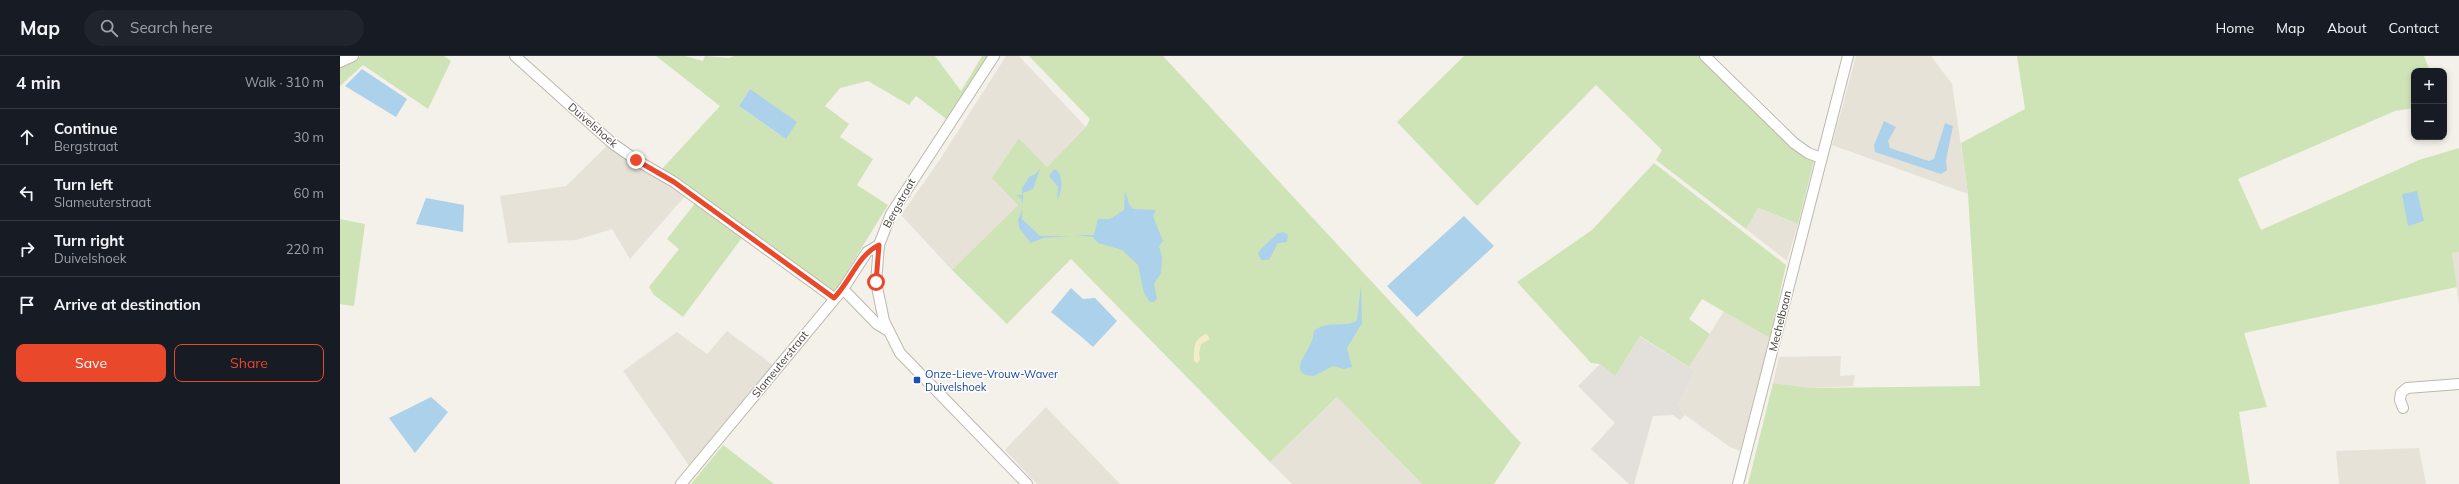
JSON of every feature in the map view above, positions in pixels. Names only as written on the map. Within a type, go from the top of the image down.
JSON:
[{"type":"street","points":[[340,62],[353,56]]},
{"type":"street","name":"Duivelshoek","points":[[515,56],[612,143],[636,160],[674,182],[834,298]]},
{"type":"street","name":"Bergstraat","points":[[994,56],[898,200],[879,245],[876,282],[887,330],[904,358],[1027,484]]},
{"type":"street","points":[[1705,56],[1794,143],[1808,153],[1821,158]]},
{"type":"street","name":"Mechelbaan","points":[[1738,484],[1848,56]]},
{"type":"street","name":"Slameuterstraat","points":[[681,484],[843,289],[867,252],[879,245]]},
{"type":"street","points":[[843,289],[877,324],[887,330]]},
{"type":"street","points":[[2403,408],[2400,400],[2401,393],[2407,388],[2459,384]]},
{"type":"shaded area","points":[[1006,56],[1019,56],[1086,127],[1047,167],[1019,138],[1018,205],[952,270],[901,215],[939,161]]},
{"type":"shaded area","points":[[1856,56],[1931,56],[1952,84],[1968,194],[1832,145]]},
{"type":"shaded area","points":[[607,146],[686,195],[630,259],[612,229],[576,240],[508,243],[500,196],[566,186]]},
{"type":"shaded area","points":[[1757,208],[1798,224],[1787,261],[1746,229]]},
{"type":"shaded area","points":[[2459,252],[2459,305],[2452,253]]},
{"type":"shaded area","points":[[1724,311],[1770,338],[1740,451],[1730,447],[1685,415],[1678,405],[1695,371],[1689,367]]},
{"type":"shaded area","points":[[727,331],[773,365],[690,467],[623,371],[677,332],[707,354]]},
{"type":"shaded area","points":[[1639,336],[1695,371],[1678,405],[1685,415],[1680,420],[1673,415],[1653,416],[1634,484],[1629,484],[1591,449],[1615,423],[1578,386],[1600,364],[1615,375]]},
{"type":"shaded area","points":[[1841,356],[1840,376],[1855,375],[1853,386],[1812,388],[1773,383],[1779,357]]},
{"type":"shaded area","points":[[1337,397],[1422,484],[1292,484],[1270,462]]},
{"type":"shaded area","points":[[1046,407],[1120,484],[1037,484],[1005,450]]},
{"type":"shaded area","points":[[2419,448],[2426,484],[2339,484],[2336,451]]},
{"type":"green space","points":[[361,56],[444,56],[451,61],[428,109],[363,65],[340,86],[340,66]]},
{"type":"green space","points":[[656,56],[685,56],[703,61],[705,56],[729,58],[734,56],[935,56],[961,91],[982,56],[992,56],[949,121],[916,96],[909,105],[868,81],[840,88],[825,106],[849,124],[840,137],[873,159],[857,185],[888,205],[835,291],[831,291],[661,170],[720,106]],"holes":[[[750,89],[786,139],[739,106]]]},
{"type":"green space","points":[[1029,56],[1163,56],[1521,443],[1494,484],[1422,484],[1337,397],[1270,462],[1071,259],[1007,324],[952,270],[1018,205],[992,178],[1019,138],[1047,167],[1086,127],[1090,119]]},
{"type":"green space","points":[[1464,56],[1699,56],[1792,147],[1814,161],[1798,224],[1758,208],[1746,229],[1656,160],[1662,150],[1596,85],[1477,206],[1397,122]]},
{"type":"green space","points":[[2017,56],[2424,56],[2429,68],[2411,68],[2411,108],[2395,111],[2238,179],[2261,230],[2419,160],[2459,148],[2459,252],[2452,253],[2457,287],[2244,333],[2267,407],[2239,412],[2250,484],[1748,484],[1773,383],[1812,388],[1980,386],[1968,194],[1961,143],[2025,109]]},
{"type":"green space","points":[[1654,163],[1786,265],[1770,338],[1702,299],[1689,319],[1710,334],[1689,367],[1640,336],[1615,376],[1600,364],[1591,363],[1517,282],[1592,230]]},
{"type":"green space","points":[[696,202],[744,235],[683,317],[654,295],[649,287],[679,249],[667,239]]},
{"type":"green space","points":[[340,219],[365,224],[354,306],[340,304]]},
{"type":"green space","points":[[723,445],[774,484],[691,484]]},
{"type":"sand","points":[[1207,334],[1210,339],[1201,344],[1199,353],[1200,360],[1197,363],[1194,361],[1195,344],[1199,338]]},
{"type":"water","points":[[362,69],[407,99],[396,117],[345,86]]},
{"type":"water","points":[[750,89],[797,122],[786,139],[739,106]]},
{"type":"water","points":[[1884,121],[1896,127],[1888,141],[1890,148],[1929,161],[1934,159],[1945,123],[1953,126],[1946,160],[1947,170],[1941,174],[1875,152],[1874,145]]},
{"type":"water","points":[[1040,169],[1033,189],[1023,193],[1023,205],[1021,198],[1016,195],[1022,195],[1022,188],[1030,176],[1034,175]]},
{"type":"water","points":[[1054,169],[1060,175],[1062,184],[1057,201],[1058,187],[1049,176]]},
{"type":"water","points":[[1125,191],[1129,204],[1133,209],[1156,210],[1153,216],[1163,241],[1159,246],[1162,257],[1161,273],[1154,284],[1157,299],[1154,302],[1150,302],[1144,293],[1138,265],[1122,250],[1098,243],[1093,237],[1075,235],[1094,235],[1098,219],[1110,219],[1124,210]]},
{"type":"water","points":[[2417,191],[2424,221],[2408,226],[2402,194]]},
{"type":"water","points":[[426,198],[464,205],[463,232],[416,224]]},
{"type":"water","points":[[1022,209],[1022,219],[1040,236],[1071,236],[1043,238],[1031,243],[1019,228],[1018,220]]},
{"type":"water","points":[[1464,216],[1494,246],[1417,317],[1387,286]]},
{"type":"water","points":[[1283,232],[1288,235],[1287,242],[1278,243],[1269,260],[1261,260],[1258,253],[1259,251],[1278,233]]},
{"type":"water","points":[[1361,285],[1362,323],[1347,348],[1352,367],[1344,369],[1333,366],[1314,376],[1306,375],[1301,372],[1300,364],[1312,342],[1314,331],[1325,325],[1348,324],[1357,320]]},
{"type":"water","points":[[1071,288],[1083,299],[1095,298],[1117,321],[1093,347],[1051,312]]},
{"type":"water","points":[[431,397],[448,412],[415,453],[389,418]]},
{"type":"place","name":"Onze-Lieve-Vrouw-Waver Duivelshoek","points":[[917,380]]},
{"type":"route","points":[[636,160],[674,182],[834,298],[843,289],[867,252],[879,245],[876,282]]}]
